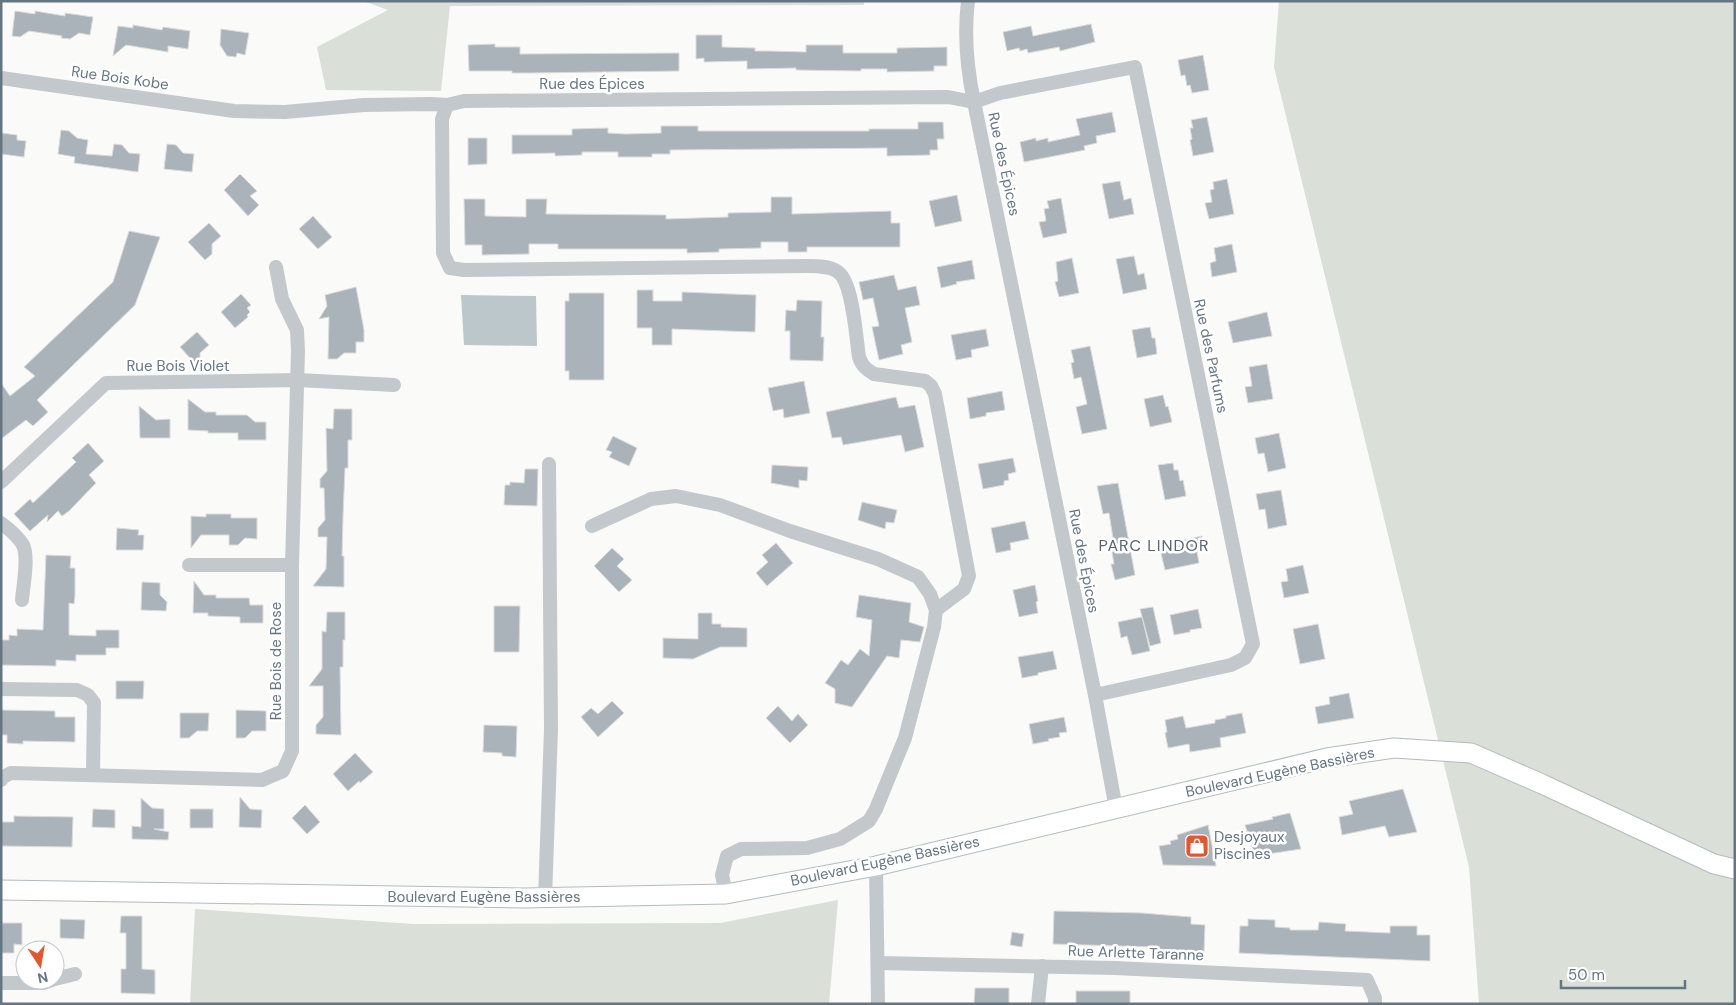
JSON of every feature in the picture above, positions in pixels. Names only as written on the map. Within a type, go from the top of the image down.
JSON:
[{"type":"street","points":[[968,1],[966,16],[969,77],[974,102]]},
{"type":"street","name":"Rue des Parfums","points":[[974,102],[1000,93],[1136,68],[1253,644],[1245,658],[1231,665],[1095,695]]},
{"type":"street","name":"Rue Bois Kobe","points":[[1,78],[234,111],[285,112],[364,105],[447,105]]},
{"type":"street","name":"Rue des Épices","points":[[447,105],[464,101],[929,97],[948,97],[974,102],[1095,695],[1116,809]]},
{"type":"street","points":[[447,105],[442,120],[443,253],[450,268],[464,270],[808,266],[825,267],[838,272],[845,279],[849,290],[859,357],[862,364],[874,374],[925,381],[931,386],[934,394],[969,576],[964,589],[936,610]]},
{"type":"street","name":"Rue Bois de Rose","points":[[1,780],[11,773],[262,780],[283,771],[292,751],[292,565],[298,380],[296,330],[282,298],[276,267]]},
{"type":"street","name":"Rue Bois Violet","points":[[1,482],[106,383],[298,380],[394,385]]},
{"type":"street","points":[[545,898],[551,729],[550,464]]},
{"type":"street","points":[[592,526],[652,499],[676,496],[720,505],[790,531],[878,559],[918,577],[930,594],[936,610],[934,627],[905,738],[876,809],[869,821],[840,839],[807,848],[741,850],[727,856],[722,875],[726,894]]},
{"type":"street","points":[[1,523],[23,546],[25,554],[22,600]]},
{"type":"street","points":[[189,565],[292,565]]},
{"type":"street","points":[[1,689],[77,690],[88,695],[94,703],[92,774]]},
{"type":"street","name":"Boulevard Eugène Bassières","points":[[1,890],[545,898],[726,894],[876,866],[1327,758],[1394,748],[1471,753],[1714,864],[1735,869]]},
{"type":"street","points":[[876,866],[878,1004]]},
{"type":"street","name":"Rue Arlette Taranne","points":[[878,963],[1114,968],[1367,980],[1376,998],[1375,1004]]},
{"type":"street","points":[[1038,1004],[1042,966]]},
{"type":"street","points":[[65,977],[74,974]]},
{"type":"street","points":[[1,982],[15,982]]},
{"type":"shaded area","points":[[363,1],[864,1],[864,5],[450,6],[441,91],[326,90],[317,47],[388,10]]},
{"type":"shaded area","points":[[1279,1],[1735,1],[1735,1004],[1479,1004],[1469,867],[1274,67]]},
{"type":"shaded area","points":[[461,295],[536,296],[537,346],[464,345]]},
{"type":"shaded area","points":[[838,900],[829,1004],[190,1004],[195,909],[413,924],[720,923]]},
{"type":"building","points":[[15,11],[35,14],[35,11],[65,16],[65,13],[93,17],[90,35],[79,33],[70,39],[29,31],[20,37],[12,36]]},
{"type":"building","points":[[1091,24],[1095,42],[1060,51],[1059,47],[1028,53],[1027,49],[1020,51],[1019,48],[1007,51],[1003,32],[1031,26],[1033,36]]},
{"type":"building","points":[[133,25],[162,30],[163,27],[190,31],[188,49],[168,46],[168,52],[126,45],[113,56],[118,26],[133,28]]},
{"type":"building","points":[[221,29],[249,33],[245,55],[237,53],[236,57],[227,56],[220,45]]},
{"type":"building","points":[[696,35],[722,35],[722,47],[755,48],[755,51],[806,52],[806,45],[843,45],[843,53],[897,53],[897,48],[947,47],[947,66],[934,66],[934,71],[887,72],[887,69],[861,69],[861,71],[796,70],[796,68],[747,69],[747,61],[704,62],[704,58],[696,59]]},
{"type":"building","points":[[495,44],[495,47],[520,47],[520,54],[679,53],[679,71],[512,73],[512,71],[469,71],[468,45]]},
{"type":"building","points":[[1203,55],[1209,90],[1192,93],[1190,85],[1187,86],[1185,75],[1181,76],[1178,60]]},
{"type":"building","points":[[1112,112],[1116,132],[1096,136],[1097,143],[1084,146],[1085,150],[1024,162],[1020,142],[1036,138],[1036,141],[1048,138],[1048,142],[1080,135],[1076,119]]},
{"type":"building","points":[[1207,117],[1214,152],[1193,156],[1190,140],[1192,139],[1190,128],[1193,128],[1191,120]]},
{"type":"building","points":[[918,122],[943,122],[944,139],[937,139],[938,150],[930,150],[930,155],[887,156],[887,148],[670,150],[670,154],[652,154],[652,157],[618,157],[618,152],[582,152],[582,155],[555,156],[555,153],[512,154],[512,135],[572,135],[572,129],[608,128],[608,133],[626,134],[661,133],[661,126],[698,126],[698,131],[869,131],[869,129],[918,129]]},
{"type":"building","points":[[61,130],[69,131],[77,138],[88,140],[86,154],[112,156],[114,144],[122,145],[129,153],[140,154],[138,172],[74,163],[75,157],[58,154]]},
{"type":"building","points":[[1,133],[17,135],[17,140],[26,141],[24,157],[1,154]]},
{"type":"building","points":[[468,138],[487,138],[487,164],[468,165]]},
{"type":"building","points":[[167,144],[176,145],[183,153],[194,154],[192,172],[164,169]]},
{"type":"building","points":[[240,174],[257,191],[250,196],[259,205],[248,216],[224,190]]},
{"type":"building","points":[[1227,179],[1234,214],[1209,219],[1205,203],[1212,202],[1210,190],[1214,189],[1213,182]]},
{"type":"building","points":[[1120,181],[1124,200],[1131,198],[1134,214],[1109,219],[1102,184]]},
{"type":"building","points":[[957,195],[962,221],[935,227],[929,201]]},
{"type":"building","points":[[771,197],[792,197],[792,214],[891,211],[891,223],[900,223],[900,247],[807,247],[807,252],[788,252],[788,242],[761,242],[761,248],[719,249],[719,252],[687,253],[687,249],[558,249],[558,244],[529,244],[529,254],[482,255],[482,245],[465,245],[464,199],[485,199],[485,216],[526,217],[526,199],[547,199],[546,214],[666,215],[666,219],[728,217],[728,213],[771,212]]},
{"type":"building","points":[[1061,198],[1067,233],[1043,238],[1039,222],[1046,221],[1044,209],[1049,208],[1047,201]]},
{"type":"building","points":[[313,216],[332,237],[318,249],[299,229]]},
{"type":"building","points":[[209,223],[221,236],[212,244],[212,254],[205,260],[188,242]]},
{"type":"building","points":[[129,231],[160,237],[135,305],[37,400],[48,412],[33,426],[26,420],[1,439],[1,383],[10,396],[35,376],[24,367],[113,282]]},
{"type":"building","points":[[1232,244],[1237,272],[1212,277],[1210,263],[1216,261],[1214,248]]},
{"type":"building","points":[[1134,256],[1138,275],[1144,273],[1147,289],[1123,294],[1116,259]]},
{"type":"building","points":[[1072,258],[1079,293],[1059,297],[1055,282],[1058,281],[1056,262]]},
{"type":"building","points":[[972,260],[975,279],[956,282],[957,284],[941,288],[937,267]]},
{"type":"building","points":[[894,275],[898,290],[916,286],[920,305],[905,308],[912,342],[901,345],[903,354],[879,360],[872,327],[879,326],[873,298],[863,300],[859,282]]},
{"type":"building","points":[[356,287],[364,330],[364,342],[356,342],[356,353],[344,353],[337,359],[328,359],[329,317],[319,319],[327,306],[325,295]]},
{"type":"building","points":[[637,290],[653,290],[653,301],[682,301],[682,292],[756,295],[755,332],[672,329],[672,345],[652,345],[652,328],[637,328]]},
{"type":"building","points":[[569,293],[604,293],[604,380],[569,380],[569,371],[565,371],[565,301],[569,301]]},
{"type":"building","points":[[241,294],[251,305],[247,308],[250,312],[247,315],[248,317],[235,328],[221,312]]},
{"type":"building","points":[[797,300],[822,301],[821,337],[824,337],[823,361],[790,360],[790,331],[785,331],[786,310],[796,311]]},
{"type":"building","points":[[1267,312],[1272,336],[1233,343],[1228,322]]},
{"type":"building","points":[[1150,327],[1152,338],[1155,338],[1157,354],[1137,358],[1132,330]]},
{"type":"building","points":[[986,329],[989,346],[971,350],[972,357],[956,360],[951,335]]},
{"type":"building","points":[[197,332],[209,345],[200,353],[200,369],[180,347]]},
{"type":"building","points":[[1090,346],[1107,429],[1082,434],[1076,407],[1087,404],[1081,377],[1074,379],[1071,363],[1074,362],[1071,350]]},
{"type":"building","points":[[1267,364],[1273,399],[1248,403],[1245,387],[1252,386],[1249,367]]},
{"type":"building","points":[[804,381],[810,413],[784,418],[783,409],[773,411],[768,388]]},
{"type":"building","points":[[1002,391],[1005,410],[986,413],[986,416],[970,419],[967,398]]},
{"type":"building","points":[[1163,395],[1172,422],[1150,427],[1144,399]]},
{"type":"building","points":[[896,397],[899,408],[915,405],[924,447],[905,452],[901,435],[843,445],[841,437],[832,438],[826,412]]},
{"type":"building","points":[[188,399],[205,412],[216,412],[216,415],[247,415],[255,422],[266,422],[266,440],[238,440],[238,433],[208,433],[208,431],[188,430]]},
{"type":"building","points":[[139,406],[156,420],[170,419],[170,438],[140,438]]},
{"type":"building","points":[[334,409],[352,409],[352,440],[348,440],[348,468],[345,468],[342,556],[344,556],[344,587],[313,586],[326,569],[327,537],[318,537],[318,528],[325,520],[324,488],[320,488],[320,479],[327,471],[326,428],[333,429]]},
{"type":"building","points":[[1279,433],[1286,468],[1268,472],[1264,453],[1258,454],[1255,438]]},
{"type":"building","points":[[613,436],[637,448],[629,466],[609,457],[612,452],[606,450]]},
{"type":"building","points":[[88,443],[104,461],[89,475],[96,483],[69,511],[62,516],[58,511],[47,522],[48,515],[30,531],[14,514],[30,499],[33,503],[76,462],[72,458]]},
{"type":"building","points":[[1013,458],[1016,472],[1008,474],[1009,480],[1004,481],[1004,485],[983,489],[978,464]]},
{"type":"building","points":[[1173,463],[1174,470],[1178,470],[1180,481],[1183,480],[1186,496],[1165,500],[1158,465]]},
{"type":"building","points":[[772,465],[808,467],[807,481],[799,480],[799,488],[771,483]]},
{"type":"building","points":[[525,469],[538,469],[537,506],[504,505],[505,485],[510,485],[510,482],[524,483]]},
{"type":"building","points":[[1118,483],[1135,575],[1115,580],[1111,564],[1114,564],[1112,552],[1115,551],[1109,513],[1103,514],[1097,486]]},
{"type":"building","points":[[1281,490],[1287,525],[1268,529],[1265,509],[1259,510],[1256,494]]},
{"type":"building","points":[[862,502],[897,510],[894,523],[886,522],[885,529],[858,520]]},
{"type":"building","points":[[206,514],[231,514],[231,518],[257,518],[257,539],[245,538],[238,545],[229,545],[229,535],[201,535],[191,548],[191,516],[206,517]]},
{"type":"building","points":[[1025,521],[1029,539],[1010,543],[1011,550],[996,553],[991,528]]},
{"type":"building","points":[[117,528],[139,530],[138,535],[144,535],[143,550],[116,550]]},
{"type":"building","points":[[1202,536],[1205,550],[1197,552],[1199,563],[1165,570],[1160,549],[1180,546],[1179,541]]},
{"type":"building","points":[[776,543],[793,563],[767,586],[756,573],[768,562],[762,555]]},
{"type":"building","points":[[612,548],[624,559],[617,566],[632,580],[619,592],[594,566]]},
{"type":"building","points":[[46,555],[71,556],[70,568],[75,568],[74,604],[69,603],[69,635],[96,636],[96,630],[119,630],[119,648],[106,648],[106,655],[76,655],[76,661],[56,660],[56,666],[1,665],[1,640],[9,640],[9,635],[17,636],[17,629],[43,630]]},
{"type":"building","points":[[1303,565],[1309,593],[1284,598],[1281,582],[1288,581],[1286,569]]},
{"type":"building","points":[[194,581],[204,595],[216,595],[216,598],[249,598],[250,605],[263,605],[263,623],[240,623],[240,617],[208,616],[208,613],[193,613]]},
{"type":"building","points":[[142,582],[160,583],[160,595],[167,602],[166,611],[141,610]]},
{"type":"building","points":[[1035,585],[1038,613],[1019,617],[1013,590]]},
{"type":"building","points":[[859,595],[911,603],[909,622],[924,627],[920,642],[901,640],[899,658],[887,656],[852,707],[835,703],[835,689],[825,683],[841,660],[848,665],[860,649],[869,656],[872,620],[856,617]]},
{"type":"building","points":[[494,606],[520,606],[519,652],[494,652]]},
{"type":"building","points":[[1153,607],[1161,643],[1150,646],[1140,609]]},
{"type":"building","points":[[1198,609],[1202,628],[1174,635],[1170,615]]},
{"type":"building","points":[[327,612],[345,612],[343,667],[340,667],[341,735],[316,734],[316,725],[323,717],[323,686],[309,686],[322,669],[322,631],[326,632]]},
{"type":"building","points":[[698,613],[712,613],[712,624],[721,624],[721,627],[747,628],[747,647],[720,647],[693,659],[663,658],[663,638],[698,639]]},
{"type":"building","points":[[1142,617],[1150,651],[1132,655],[1127,636],[1121,638],[1118,622]]},
{"type":"building","points":[[1318,624],[1325,659],[1300,664],[1293,629]]},
{"type":"building","points":[[1053,651],[1057,669],[1022,678],[1018,657]]},
{"type":"building","points":[[116,681],[144,681],[143,699],[116,699]]},
{"type":"building","points":[[1349,693],[1354,718],[1318,724],[1315,707],[1330,704],[1329,697]]},
{"type":"building","points":[[612,701],[624,713],[598,737],[581,717],[591,708],[598,714]]},
{"type":"building","points":[[778,706],[792,721],[798,714],[808,725],[790,743],[766,718]]},
{"type":"building","points":[[1,710],[55,711],[55,717],[75,717],[75,742],[23,741],[23,744],[7,743],[7,735],[1,735]]},
{"type":"building","points":[[236,710],[266,711],[266,731],[252,731],[245,738],[236,738]]},
{"type":"building","points":[[180,713],[209,713],[208,731],[197,731],[189,738],[180,738]]},
{"type":"building","points":[[1242,713],[1246,733],[1220,738],[1221,747],[1190,752],[1189,744],[1168,748],[1165,720],[1183,716],[1186,728],[1215,723],[1215,720]]},
{"type":"building","points":[[1064,717],[1067,732],[1059,733],[1060,737],[1048,739],[1049,741],[1033,744],[1029,724]]},
{"type":"building","points":[[484,725],[517,726],[516,757],[502,756],[502,753],[483,752]]},
{"type":"building","points":[[355,753],[373,772],[348,791],[333,774]]},
{"type":"building","points":[[1403,789],[1417,832],[1389,837],[1385,826],[1342,835],[1339,817],[1353,814],[1349,801]]},
{"type":"building","points":[[240,797],[250,809],[262,810],[261,828],[239,827]]},
{"type":"building","points":[[141,798],[152,808],[164,809],[164,829],[154,829],[169,832],[168,840],[132,839],[132,826],[141,827]]},
{"type":"building","points":[[305,805],[320,822],[307,834],[292,818]]},
{"type":"building","points":[[93,809],[115,810],[115,828],[92,827]]},
{"type":"building","points":[[190,809],[213,809],[213,828],[190,828]]},
{"type":"building","points":[[1290,813],[1301,849],[1255,856],[1245,825]]},
{"type":"building","points":[[14,816],[73,817],[72,847],[1,846],[1,822],[14,822]]},
{"type":"building","points":[[1208,825],[1216,866],[1163,865],[1159,846],[1171,844],[1170,841],[1178,839],[1177,835]]},
{"type":"building","points":[[1054,911],[1142,913],[1191,917],[1191,924],[1205,925],[1204,952],[1154,949],[1154,947],[1053,944]]},
{"type":"building","points":[[121,916],[142,916],[142,969],[155,970],[155,994],[121,993],[121,969],[126,969],[126,933],[120,933]]},
{"type":"building","points":[[60,919],[85,920],[84,939],[60,938]]},
{"type":"building","points":[[1248,919],[1275,920],[1275,927],[1290,928],[1290,930],[1318,930],[1319,922],[1346,924],[1345,931],[1390,933],[1390,926],[1417,926],[1417,935],[1430,935],[1430,961],[1239,953],[1240,926],[1248,926]]},
{"type":"building","points":[[1,923],[22,923],[22,940],[15,940],[14,953],[1,953]]},
{"type":"building","points":[[1012,932],[1024,934],[1022,947],[1010,945]]},
{"type":"building","points":[[975,988],[1009,988],[1009,1004],[974,1004]]},
{"type":"building","points":[[1076,991],[1130,991],[1130,1004],[1076,1004]]},
{"type":"place","name":"Desjoyaux Piscines","points":[[1197,846]]},
{"type":"district","name":"PARC LINDOR","points":[[1154,545]]}]
